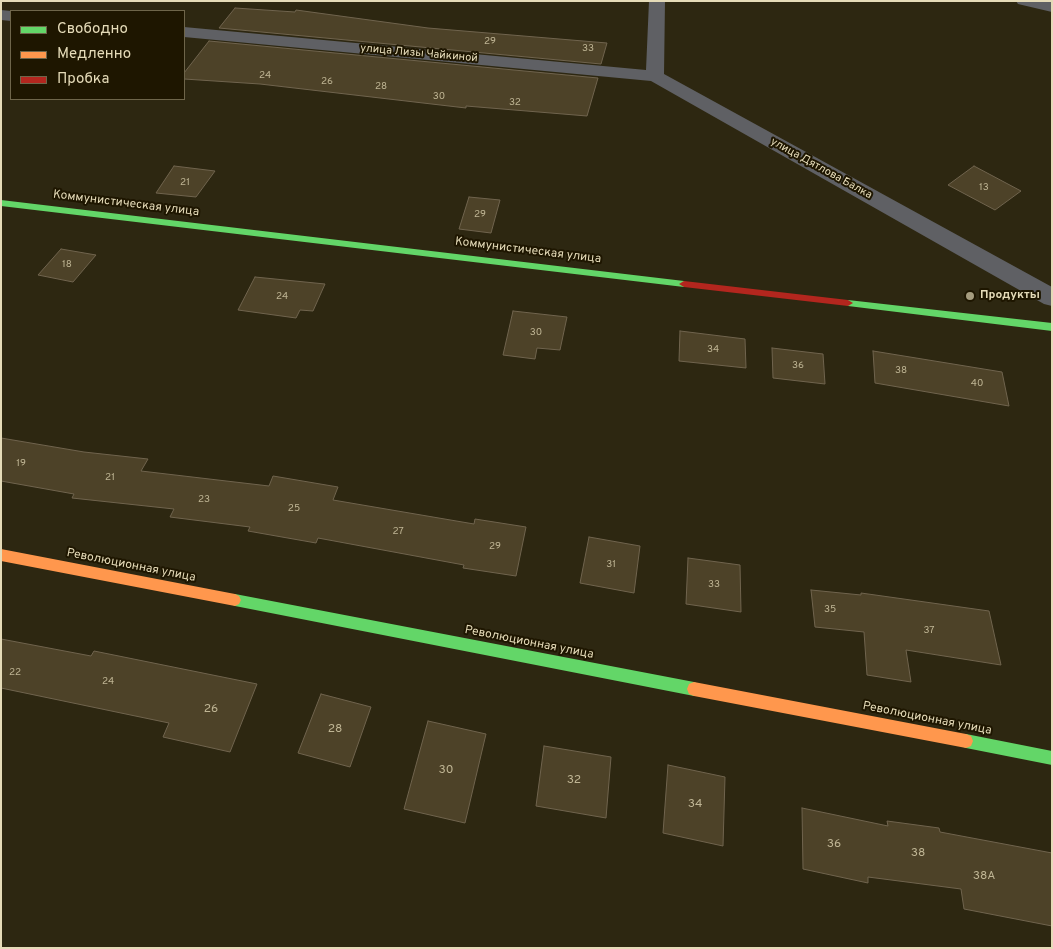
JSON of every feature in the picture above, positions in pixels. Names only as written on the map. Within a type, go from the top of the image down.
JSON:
[{"type":"street","points":[[655,76],[657,1]]},
{"type":"street","points":[[1024,1],[1052,7]]},
{"type":"street","name":"улица Лизы Чайкиной","points":[[185,32],[655,76]]},
{"type":"street","name":"улица Дятлова Балка","points":[[655,76],[1052,298]]},
{"type":"street","name":"Коммунистическая улица","points":[[1,203],[1052,327]]},
{"type":"street","name":"Революционная улица","points":[[1,555],[1052,758]]},
{"type":"building","points":[[235,8],[295,12],[296,10],[428,28],[607,43],[601,64],[219,28]]},
{"type":"building","points":[[209,41],[598,78],[587,116],[466,106],[466,108],[260,84],[185,79],[185,72]]},
{"type":"building","points":[[174,166],[215,171],[196,197],[156,193]]},
{"type":"building","points":[[974,166],[1021,191],[995,210],[948,185]]},
{"type":"building","points":[[469,197],[500,200],[491,233],[459,229]]},
{"type":"building","points":[[61,249],[96,255],[73,282],[38,275]]},
{"type":"building","points":[[255,277],[325,284],[313,311],[300,310],[296,318],[238,310]]},
{"type":"building","points":[[513,311],[567,317],[560,350],[537,348],[535,359],[503,355]]},
{"type":"building","points":[[680,331],[745,339],[746,368],[679,361]]},
{"type":"building","points":[[772,348],[823,354],[825,384],[773,378]]},
{"type":"building","points":[[873,351],[1002,372],[1009,406],[875,383]]},
{"type":"building","points":[[1,438],[84,452],[148,459],[141,471],[269,486],[273,476],[338,487],[333,500],[474,524],[475,519],[526,527],[516,576],[463,568],[464,565],[318,538],[316,543],[248,531],[250,527],[170,517],[174,509],[72,498],[74,494],[1,481]]},
{"type":"building","points":[[589,537],[640,546],[634,593],[580,583]]},
{"type":"building","points":[[688,558],[740,565],[741,612],[686,604]]},
{"type":"building","points":[[811,590],[861,595],[861,593],[989,611],[1001,665],[906,650],[911,682],[867,675],[864,632],[815,627]]},
{"type":"building","points":[[1,639],[91,656],[94,651],[257,684],[230,752],[163,737],[169,723],[1,688]]},
{"type":"building","points":[[321,694],[371,707],[350,767],[298,753]]},
{"type":"building","points":[[428,721],[486,734],[465,823],[404,809]]},
{"type":"building","points":[[544,746],[611,757],[606,818],[536,806]]},
{"type":"building","points":[[668,765],[725,777],[723,846],[663,833]]},
{"type":"building","points":[[802,808],[888,826],[887,821],[939,828],[940,832],[1052,853],[1052,926],[964,909],[961,889],[868,877],[868,883],[803,869]]},
{"type":"traffic: fast","points":[[1,203],[684,284]]},
{"type":"traffic: fast","points":[[848,303],[1052,327]]},
{"type":"traffic: fast","points":[[235,600],[694,689]]},
{"type":"traffic: fast","points":[[966,741],[1052,758]]},
{"type":"traffic: slow","points":[[1,555],[235,600]]},
{"type":"traffic: slow","points":[[694,689],[966,741]]},
{"type":"traffic: jam","points":[[684,284],[848,303]]},
{"type":"place","name":"Продукты","points":[[970,296]]}]
